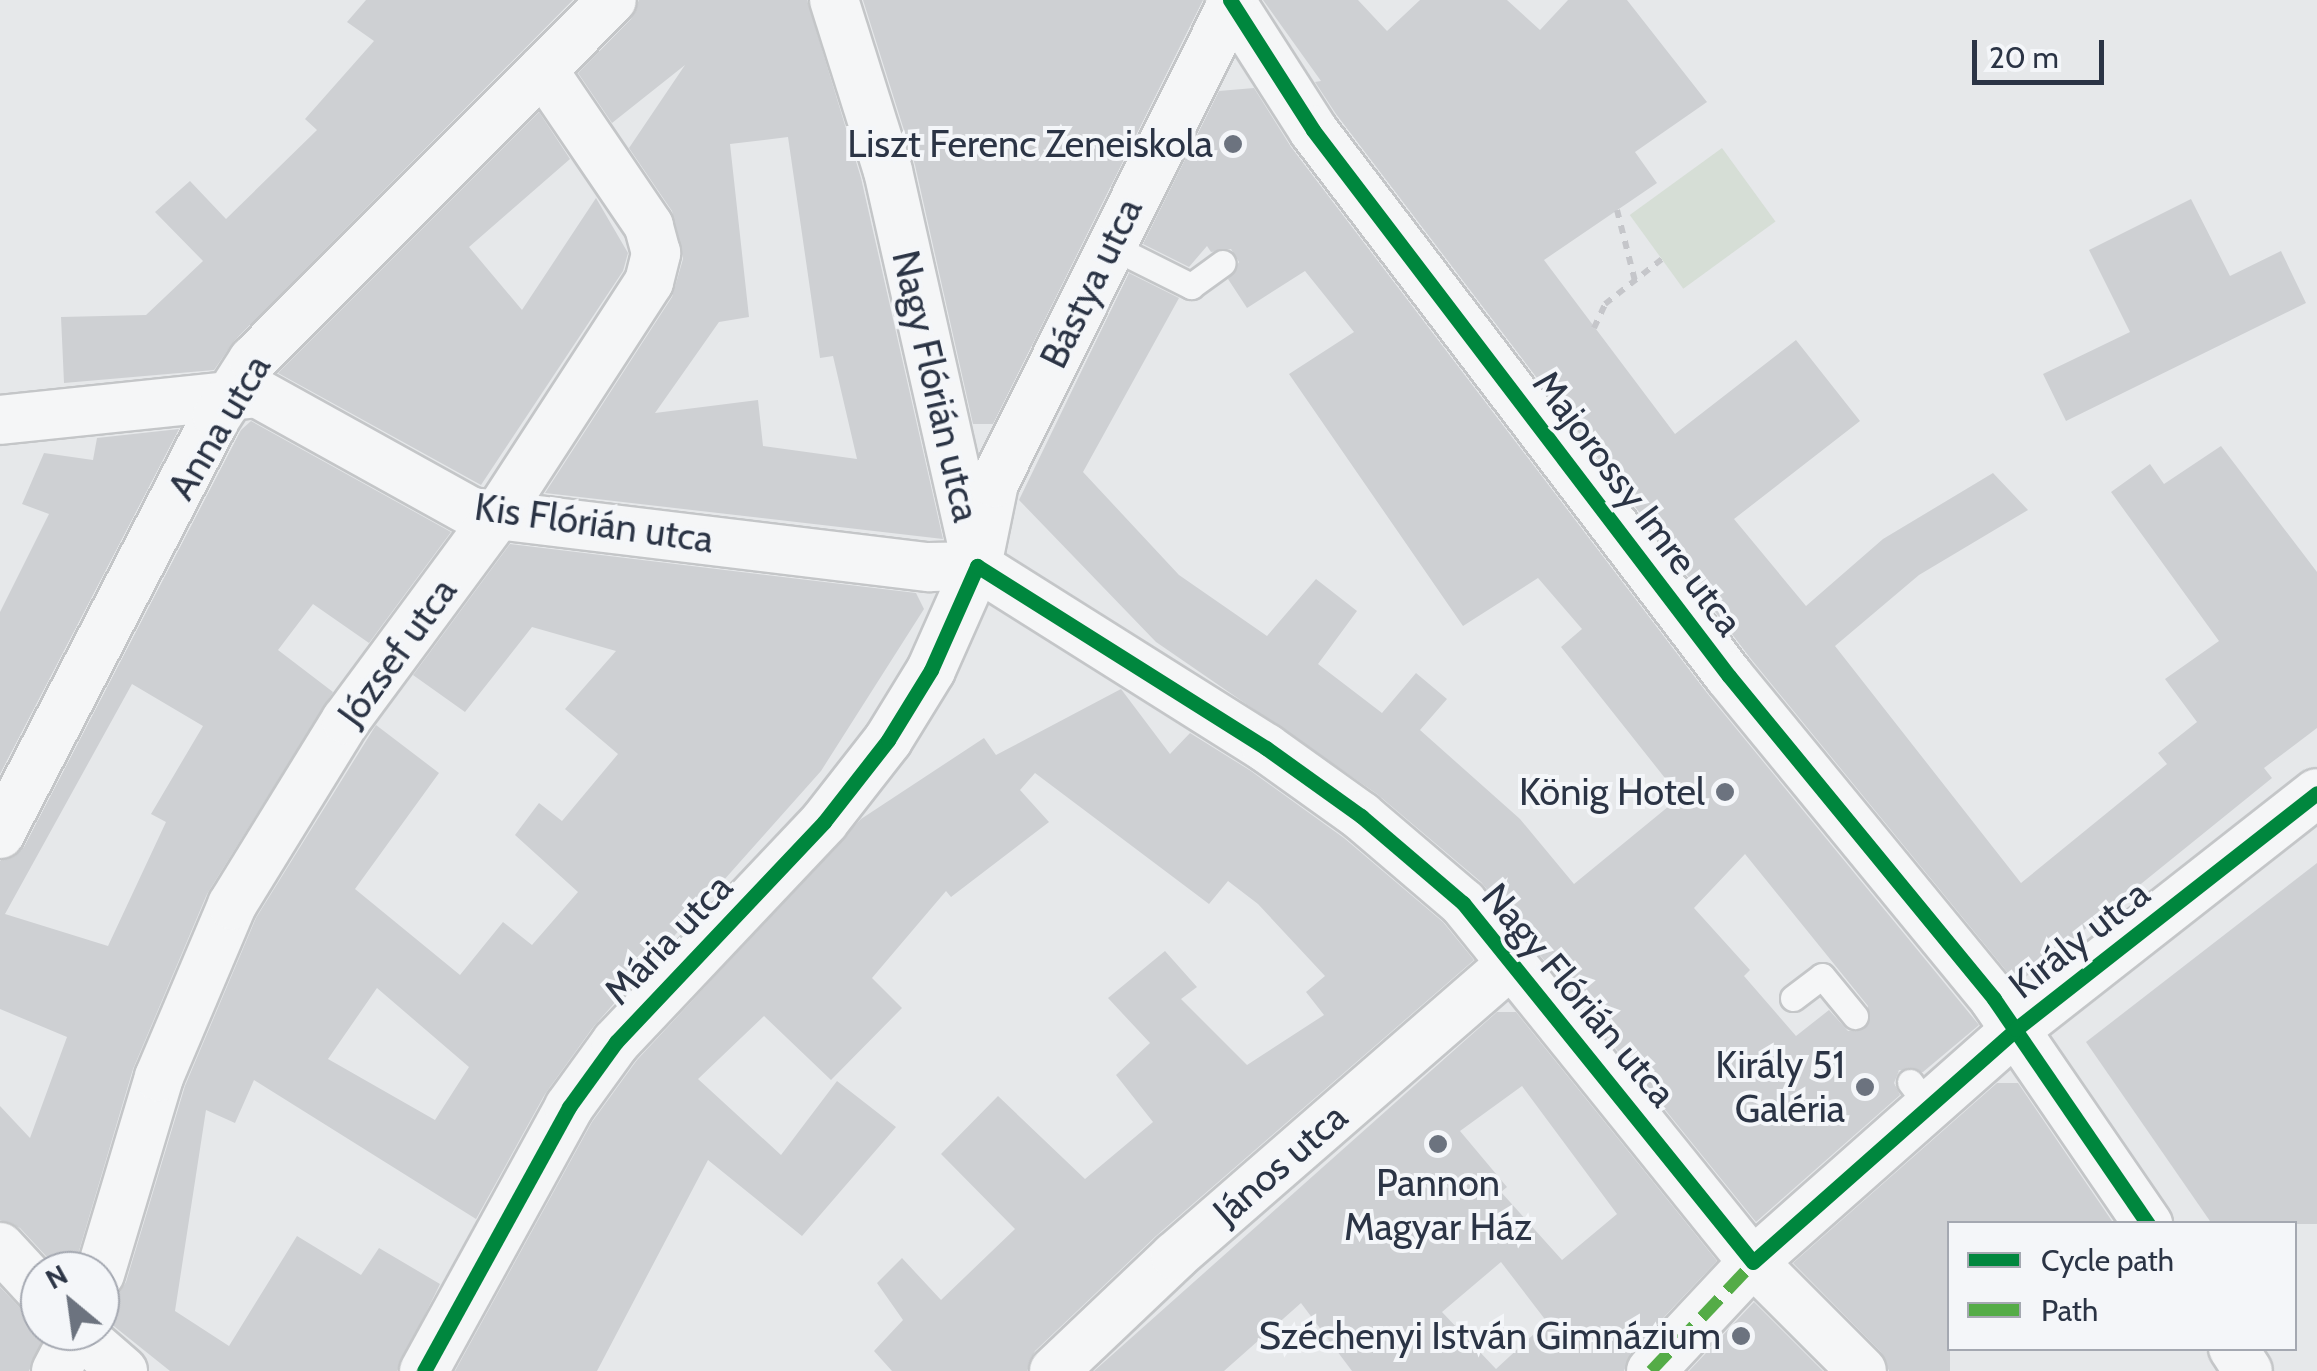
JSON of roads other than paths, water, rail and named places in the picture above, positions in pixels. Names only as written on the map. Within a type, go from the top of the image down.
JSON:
[{"type":"street","name":"Anna utca","points":[[0,834],[230,396],[253,360],[612,0]]},
{"type":"street","name":"Nagy Flórián utca","points":[[834,0],[884,155],[976,566],[1080,637],[1266,748],[1362,816],[1462,903],[1753,1262],[1862,1371]]},
{"type":"street","name":"Bástya utca","points":[[976,566],[994,483],[1230,4]]},
{"type":"street","name":"Majorossy Imre utca","points":[[1230,4],[1314,130],[1520,382],[1729,676],[2016,1030],[2146,1221]]},
{"type":"street","name":"József utca","points":[[107,1251],[159,1077],[232,905],[346,720],[497,516],[649,282],[656,253],[649,226],[614,168],[543,70]]},
{"type":"street","name":"Kis Flórián utca","points":[[0,420],[257,394],[472,512],[929,568],[976,566]]},
{"type":"street","name":"Mária utca","points":[[424,1371],[570,1107],[616,1042],[824,822],[888,740],[931,670],[976,566]]},
{"type":"street","name":"Király utca","points":[[1651,1371],[1920,1094],[2016,1030],[2317,793]]},
{"type":"street","name":"János utca","points":[[1054,1371],[1175,1256],[1512,963]]},
{"type":"street","points":[[0,1247],[20,1268]]},
{"type":"street","points":[[100,1351],[123,1371]]},
{"type":"lane","points":[[1109,245],[1190,286],[1223,263]]},
{"type":"lane","points":[[1793,998],[1822,976],[1855,1016]]},
{"type":"place","name":"Liszt Ferenc Zeneiskola","points":[[1233,144]]},
{"type":"place","name":"König Hotel","points":[[1725,792]]},
{"type":"place","name":"Király 51 Galéria","points":[[1865,1087]]},
{"type":"place","name":"Pannon Magyar Ház","points":[[1438,1144]]},
{"type":"place","name":"Széchenyi István Gimnázium","points":[[1741,1336]]}]
